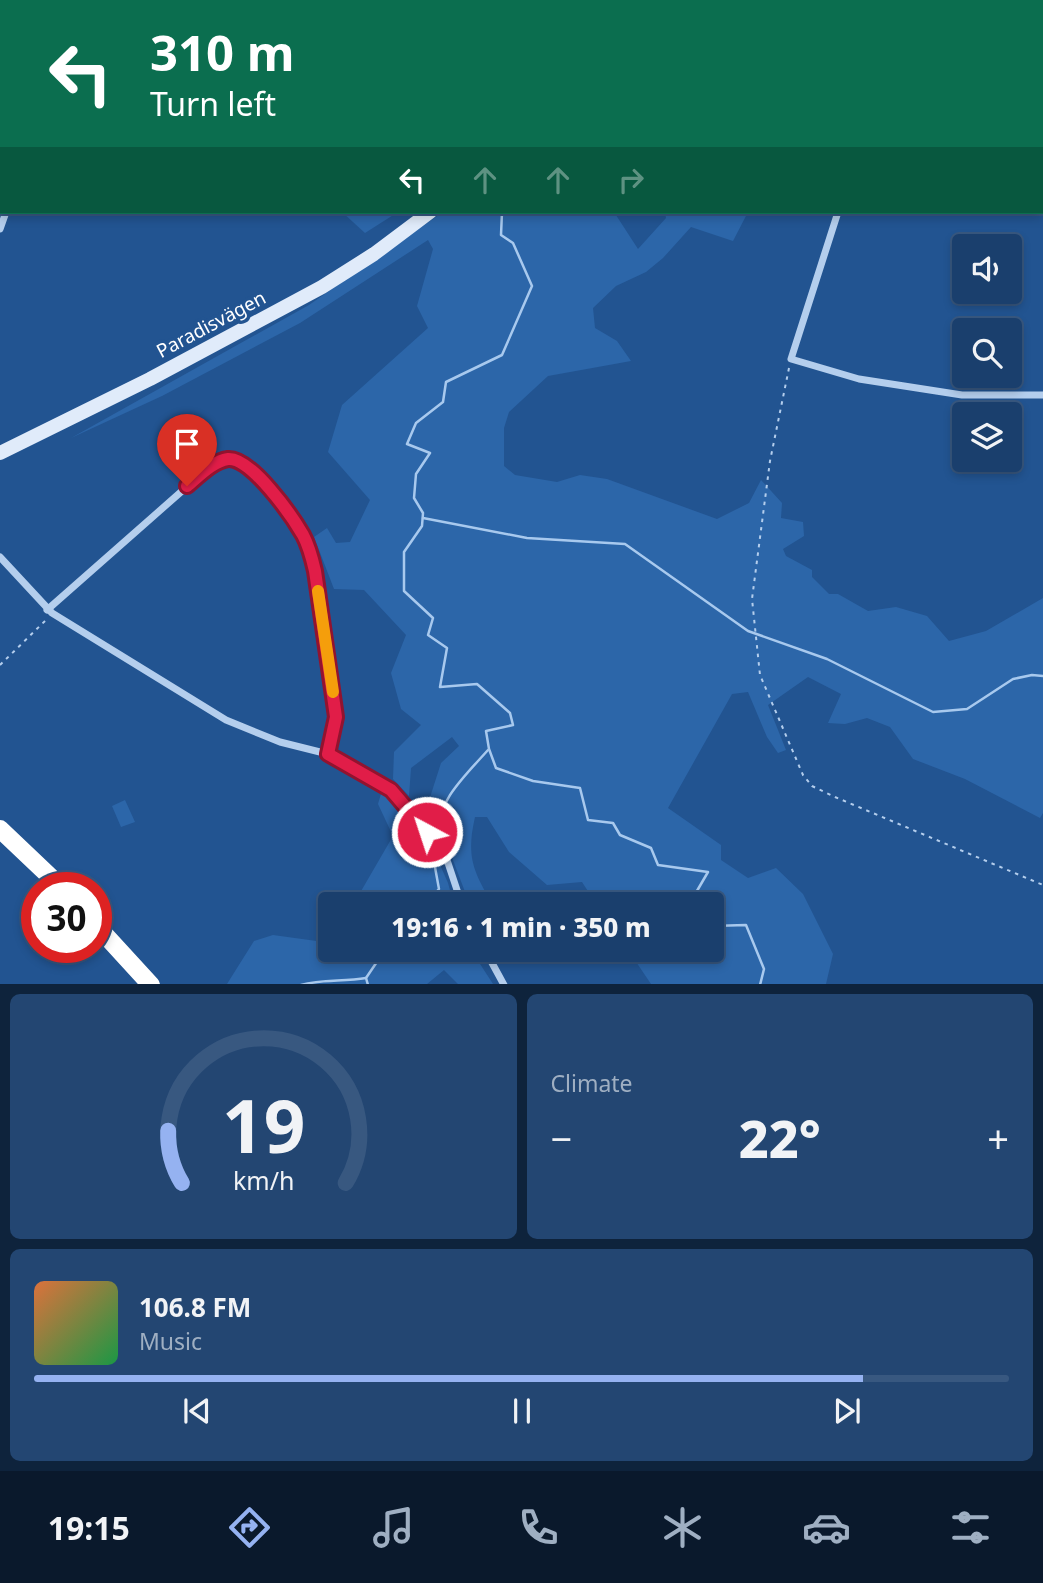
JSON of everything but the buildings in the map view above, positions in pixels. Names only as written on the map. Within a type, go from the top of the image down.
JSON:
[{"type":"highway","points":[[0,829],[45,872]]},
{"type":"highway","points":[[0,844],[29,872]]},
{"type":"highway","points":[[112,942],[150,984]]},
{"type":"highway","points":[[112,959],[135,984]]},
{"type":"street","name":"Paradisvägen","points":[[0,453],[150,379],[321,287],[374,254],[427,214]]},
{"type":"street","points":[[837,214],[790,359],[859,379],[962,396],[1043,395]]},
{"type":"street","points":[[50,611],[207,469],[228,459],[243,465],[261,478],[303,535],[310,550],[336,717],[328,754]]},
{"type":"street","points":[[0,557],[50,611],[226,720],[280,742],[328,754],[391,790],[444,854],[457,892]]},
{"type":"street","points":[[492,962],[503,984]]},
{"type":"path","points":[[790,359],[769,461],[752,599],[761,674],[798,765],[813,786],[824,792],[1043,885]]},
{"type":"path","points":[[0,665],[50,611]]},
{"type":"shaded area","points":[[344,214],[395,214],[365,233]]},
{"type":"shaded area","points":[[440,214],[615,214],[638,249],[666,218],[665,214],[747,214],[733,241],[691,227],[663,258],[646,272],[616,286],[593,308],[595,328],[617,341],[631,361],[548,376],[509,412],[504,428],[504,466],[515,475],[557,482],[580,475],[607,479],[717,519],[749,503],[761,480],[782,503],[781,518],[803,522],[804,536],[783,549],[786,556],[812,570],[812,577],[829,594],[838,594],[868,611],[896,607],[927,616],[949,641],[986,631],[1043,598],[1043,813],[1040,818],[965,779],[913,759],[890,727],[867,718],[845,724],[828,723],[841,694],[808,677],[768,705],[786,750],[778,753],[767,737],[748,692],[732,694],[668,808],[721,845],[721,860],[748,878],[776,868],[803,894],[833,954],[826,984],[651,984],[636,962],[724,962],[724,892],[589,892],[582,882],[547,885],[509,852],[487,817],[475,817],[471,843],[473,863],[485,892],[465,892],[448,847],[425,813],[441,763],[459,746],[452,737],[411,768],[409,796],[393,779],[394,752],[421,725],[401,709],[391,673],[406,635],[364,590],[334,589],[314,537],[327,528],[336,543],[350,542],[370,500],[328,452],[342,405],[428,328],[417,306],[433,249],[428,240],[300,323],[162,396],[71,438],[309,305]]},
{"type":"shaded area","points":[[383,787],[434,851],[450,892],[361,892],[393,836],[378,804]]},
{"type":"shaded area","points":[[125,800],[135,822],[121,827],[112,806]]},
{"type":"shaded area","points":[[273,935],[318,941],[318,962],[479,962],[493,984],[458,984],[444,970],[427,984],[227,984],[254,941]]},
{"type":"waterway","points":[[502,214],[501,235],[513,243],[532,286],[502,355],[446,382],[443,402],[416,423],[407,444],[430,453],[416,474],[414,498],[423,513],[422,526],[404,552],[404,591],[433,618],[428,635],[447,648],[440,687],[477,684],[510,713],[513,725],[486,731],[496,768],[533,781],[580,788],[588,820],[613,823],[620,835],[651,848],[658,865],[708,872],[696,892]]},
{"type":"waterway","points":[[423,518],[527,538],[625,544],[748,631],[827,659],[933,712],[967,709],[1013,679],[1043,676]]},
{"type":"waterway","points":[[434,838],[441,811],[453,790],[488,750]]},
{"type":"waterway","points":[[433,845],[439,889],[436,892]]},
{"type":"waterway","points":[[724,926],[746,925],[764,969],[760,984]]},
{"type":"waterway","points":[[368,984],[366,978],[377,962]]},
{"type":"waterway","points":[[306,984],[366,978]]},
{"type":"slow traffic","points":[[318,591],[333,692]]},
{"type":"route","points":[[187,486],[207,469],[228,459],[237,461],[261,478],[303,535],[315,571],[336,717],[328,754],[391,790],[427,832]]}]
